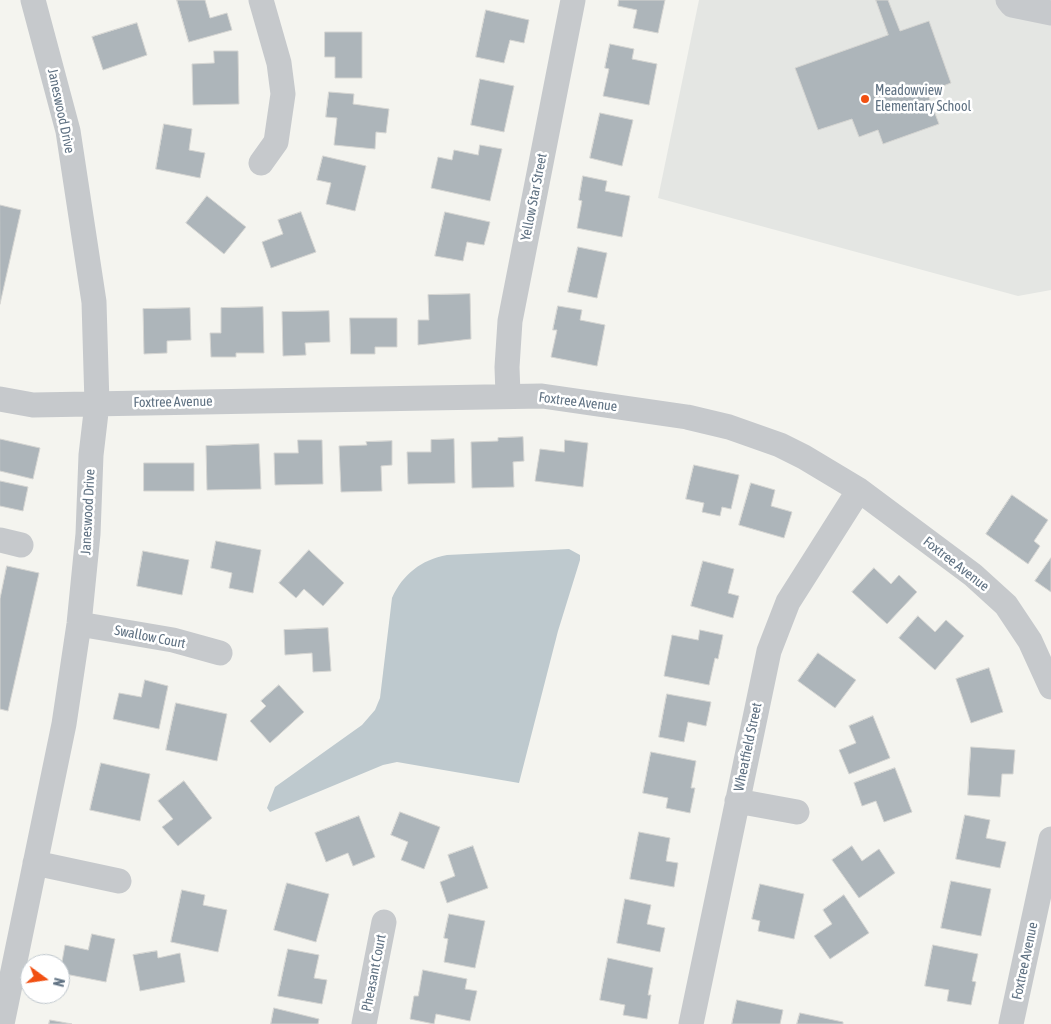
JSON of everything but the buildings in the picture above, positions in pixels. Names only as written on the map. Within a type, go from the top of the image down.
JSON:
[{"type":"street","points":[[260,0],[279,63],[283,94],[276,142],[261,163]]},
{"type":"street","name":"Yellow Star Street","points":[[508,395],[507,367],[510,321],[573,0]]},
{"type":"street","points":[[1008,0],[1012,5],[1051,14]]},
{"type":"street","name":"Janeswood Drive","points":[[2,1024],[64,724],[79,624],[88,534],[91,455],[97,404],[94,302],[68,131],[36,1]]},
{"type":"street","name":"Foxtree Avenue","points":[[0,400],[33,405],[508,395],[572,399],[687,417],[729,427],[780,445],[859,490],[973,575],[1006,605],[1030,641],[1051,687]]},
{"type":"street","name":"Wheatfield Street","points":[[691,1024],[763,673],[778,627],[800,580],[859,490]]},
{"type":"street","name":"Swallow Court","points":[[79,624],[173,640],[220,653]]},
{"type":"street","points":[[737,801],[797,812]]},
{"type":"street","name":"Foxtree Avenue","points":[[1011,1024],[1051,839]]},
{"type":"street","points":[[35,864],[119,881]]},
{"type":"street","name":"Pheasant Court","points":[[364,1024],[384,922]]},
{"type":"shaded area","name":"Meadowview Elementary School","points":[[699,0],[1051,0],[1051,290],[1018,296],[658,198]]},
{"type":"shaded area","points":[[569,549],[580,555],[580,560],[558,631],[519,783],[397,762],[383,765],[270,812],[267,808],[275,787],[362,725],[375,710],[380,698],[392,598],[396,589],[407,575],[429,560],[447,555]]},
{"type":"place","name":"Meadowview Elementary School","points":[[865,99]]}]
